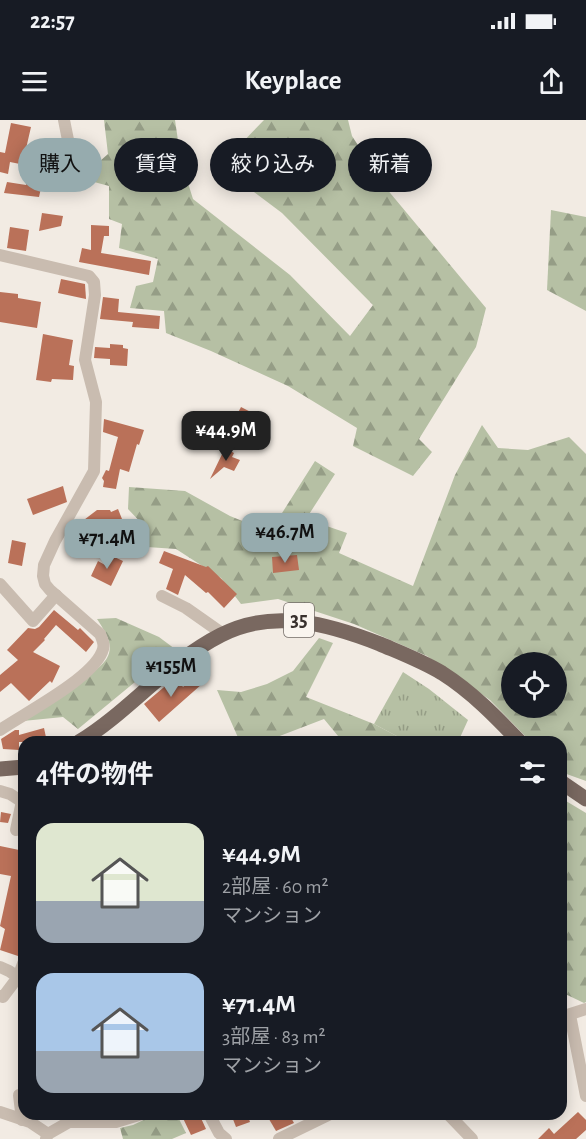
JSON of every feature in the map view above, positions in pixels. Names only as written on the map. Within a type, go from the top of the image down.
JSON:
[{"type":"main road","name":"35","points":[[89,736],[172,665],[223,634],[248,625],[298,620],[348,632],[414,658],[443,674],[488,709],[514,736]]},
{"type":"main road","points":[[0,769],[18,768]]},
{"type":"main road","points":[[567,786],[586,799]]},
{"type":"street","points":[[64,120],[68,138]]},
{"type":"street","points":[[0,255],[89,276],[94,282],[95,295],[85,360],[96,402],[95,462],[90,481],[55,541],[44,565],[43,576],[45,584],[100,634],[104,643],[102,652],[94,664],[63,690],[0,729]]},
{"type":"street","points":[[0,584],[33,621],[56,595]]},
{"type":"street","points":[[162,596],[186,608],[223,634]]},
{"type":"street","points":[[0,791],[18,799]]},
{"type":"street","points":[[16,830],[18,822]]},
{"type":"street","points":[[0,967],[18,977],[3,997],[0,996]]},
{"type":"street","points":[[567,1016],[586,1009]]},
{"type":"street","points":[[567,1020],[586,1096]]},
{"type":"street","points":[[0,1112],[18,1119]]},
{"type":"street","points":[[22,1120],[30,1122],[47,1136],[69,1122],[122,1120]]},
{"type":"street","points":[[212,1120],[219,1133],[226,1139]]},
{"type":"street","points":[[279,1139],[318,1120]]},
{"type":"street","points":[[454,1120],[472,1139]]},
{"type":"green space","points":[[104,120],[175,120],[178,138],[114,138],[114,192],[191,192],[193,199],[290,275],[350,336],[373,305],[282,213],[254,192],[336,192],[336,138],[247,138],[264,120],[348,120],[353,138],[348,138],[348,192],[389,192],[486,308],[476,347],[419,439],[432,452],[413,476],[353,446],[357,428],[288,386],[166,333],[164,311],[130,308],[136,286],[153,282],[158,259],[119,248],[122,224],[109,219],[109,186],[102,184],[102,159],[108,154]]},
{"type":"green space","points":[[551,210],[586,217],[586,311],[547,290]]},
{"type":"green space","points":[[482,425],[498,448],[528,450],[569,437],[586,454],[586,781],[567,774],[567,736],[525,736],[508,718],[567,718],[567,652],[501,652],[501,711],[490,700],[427,656],[354,624],[278,599],[241,604],[221,578],[176,549],[147,547],[146,528],[128,509],[129,487],[185,491],[230,516],[270,532],[315,461],[335,474],[306,519],[347,533],[339,553],[413,586],[455,475]]},
{"type":"green space","points":[[116,618],[159,637],[175,649],[78,729],[63,717],[23,721],[102,665],[110,648],[108,638],[97,619]]},
{"type":"green space","points":[[319,638],[333,643],[306,697],[374,724],[397,736],[338,736],[324,719],[280,736],[237,736],[217,690],[241,692],[267,684],[293,671]]},
{"type":"green space","points":[[403,672],[468,720],[461,736],[397,736],[374,724]]},
{"type":"green space","points":[[567,802],[586,813],[586,1002],[567,995]]},
{"type":"green space","points":[[143,1120],[180,1120],[186,1133],[172,1139],[123,1139],[120,1128]]},
{"type":"building","points":[[11,123],[31,127],[28,138],[18,138],[18,164],[10,162],[8,174],[0,172],[0,152],[5,153]]},
{"type":"building","points":[[7,182],[18,184],[18,192],[40,192],[39,197],[4,193]]},
{"type":"building","points":[[42,213],[63,216],[61,226],[39,231]]},
{"type":"building","points":[[91,225],[109,226],[109,236],[104,236],[101,253],[151,261],[149,275],[79,262],[82,248],[91,250]]},
{"type":"building","points":[[10,227],[29,230],[26,251],[7,248]]},
{"type":"building","points":[[61,279],[85,284],[86,299],[58,293]]},
{"type":"building","points":[[0,292],[18,294],[18,298],[41,302],[37,328],[0,322]]},
{"type":"building","points":[[103,297],[119,299],[118,312],[160,316],[159,329],[132,327],[133,322],[100,319]]},
{"type":"building","points":[[43,334],[73,340],[69,365],[74,366],[73,380],[52,379],[51,382],[36,380]]},
{"type":"building","points":[[110,344],[123,345],[123,348],[128,349],[127,366],[110,365],[110,359],[94,358],[95,347],[110,348]]},
{"type":"building","points":[[241,407],[266,420],[256,438],[231,426]]},
{"type":"building","points":[[104,419],[144,430],[139,445],[137,444],[129,472],[120,469],[116,489],[103,487],[102,478],[106,470],[109,471],[118,437],[103,432]]},
{"type":"building","points":[[225,448],[234,453],[232,457],[240,460],[234,471],[224,467],[210,479]]},
{"type":"building","points":[[63,486],[67,502],[33,515],[27,499]]},
{"type":"building","points":[[118,509],[122,519],[107,526],[106,524],[84,538],[76,526],[97,510],[110,510],[111,512]]},
{"type":"building","points":[[12,540],[26,543],[22,566],[8,563]]},
{"type":"building","points":[[164,551],[208,566],[237,594],[224,608],[208,592],[206,593],[185,575],[178,595],[166,589],[173,569],[159,563]]},
{"type":"building","points":[[110,555],[123,561],[111,586],[91,576],[98,561],[105,565]]},
{"type":"building","points":[[297,555],[299,570],[273,573],[272,557]]},
{"type":"building","points":[[54,610],[78,630],[80,628],[94,642],[86,652],[56,625],[33,652],[60,666],[52,683],[50,681],[29,701],[11,683],[0,692],[0,675],[18,660],[7,650],[28,628],[39,627]]},
{"type":"building","points":[[176,677],[183,687],[195,677],[202,684],[159,722],[144,704]]},
{"type":"building","points":[[44,728],[46,736],[18,736],[18,750],[3,749],[1,739],[15,730],[19,730],[19,735]]},
{"type":"building","points":[[1,812],[11,814],[8,823],[0,822]]},
{"type":"building","points":[[0,846],[18,850],[18,956],[0,950],[5,929],[0,926],[11,876],[0,874]]},
{"type":"building","points":[[578,1112],[586,1120],[586,1130],[576,1139],[538,1139],[549,1128],[554,1134]]},
{"type":"building","points":[[184,1120],[202,1120],[206,1129],[191,1135]]},
{"type":"building","points":[[233,1120],[249,1120],[250,1122],[236,1127]]},
{"type":"building","points":[[270,1120],[292,1120],[294,1123],[276,1131]]}]
